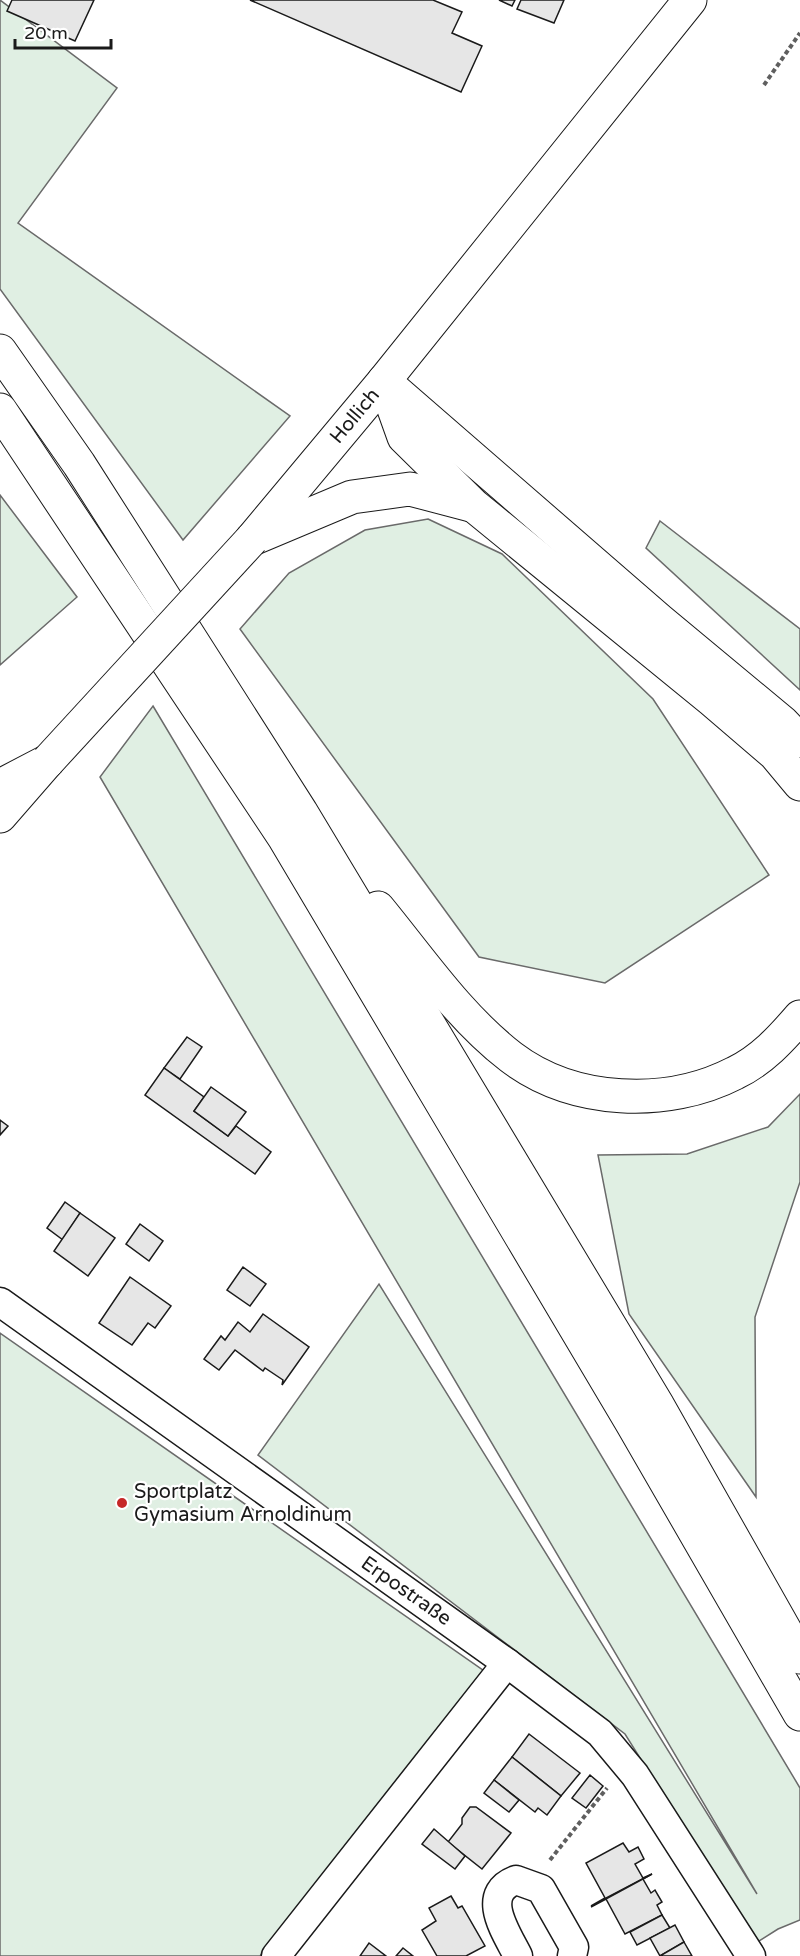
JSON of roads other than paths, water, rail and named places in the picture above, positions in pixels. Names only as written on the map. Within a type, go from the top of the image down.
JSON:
[{"type":"main road","name":"Hollich","points":[[0,816],[252,539],[384,381],[690,0]]},
{"type":"main road","points":[[0,351],[79,464],[301,812],[658,1407],[800,1657]]},
{"type":"main road","points":[[384,381],[404,437],[473,505],[739,723],[775,754],[800,784]]},
{"type":"main road","points":[[384,381],[659,620],[783,723],[800,741]]},
{"type":"main road","points":[[0,410],[284,837],[632,1423],[800,1714]]},
{"type":"main road","points":[[252,539],[352,497],[410,489],[473,505]]},
{"type":"main road","points":[[0,786],[48,761]]},
{"type":"main road","points":[[301,812],[466,1017],[512,1058],[554,1083],[599,1093],[643,1096],[693,1090],[736,1073],[774,1047],[800,1017]]},
{"type":"street","name":"Erpostraße","points":[[0,1302],[507,1663],[600,1733],[626,1764],[751,1956]]},
{"type":"street","points":[[276,1956],[507,1663]]},
{"type":"street","points":[[518,1956],[496,1909],[497,1897],[501,1889],[516,1880],[541,1889],[574,1947],[572,1956]]},
{"type":"place","name":"Sportplatz Gymasium Arnoldinum","points":[[122,1503]]}]
